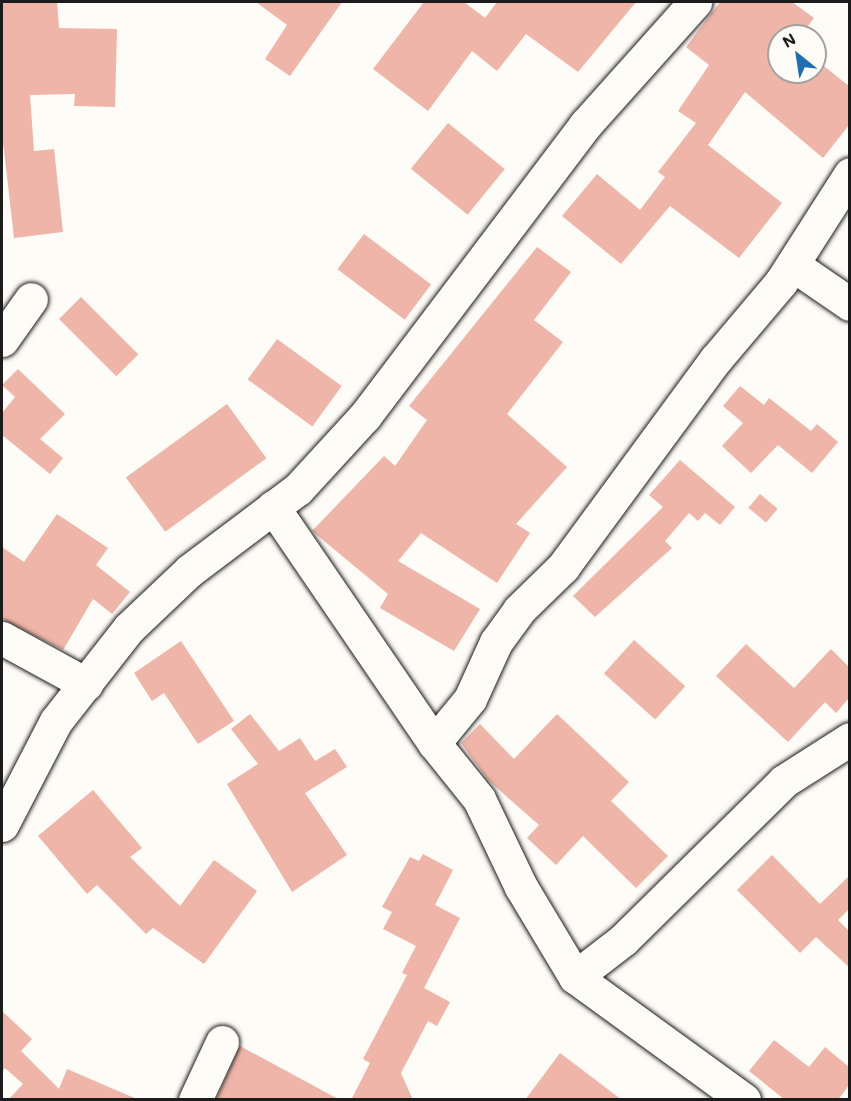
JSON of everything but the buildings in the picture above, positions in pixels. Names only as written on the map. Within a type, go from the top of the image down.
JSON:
[{"type":"street","points":[[2,825],[56,721],[129,628],[189,571],[298,489],[365,416],[586,124],[695,2]]},
{"type":"street","points":[[434,742],[470,699],[496,642],[519,610],[563,567],[716,358],[793,265],[849,174]]},
{"type":"street","points":[[793,265],[849,304]]},
{"type":"street","points":[[2,340],[31,298]]},
{"type":"street","points":[[273,507],[434,742],[479,799],[521,887],[575,977],[744,1100]]},
{"type":"street","points":[[2,638],[86,684]]},
{"type":"street","points":[[575,977],[623,940],[770,794],[849,739]]},
{"type":"street","points":[[195,1100],[222,1042]]}]
